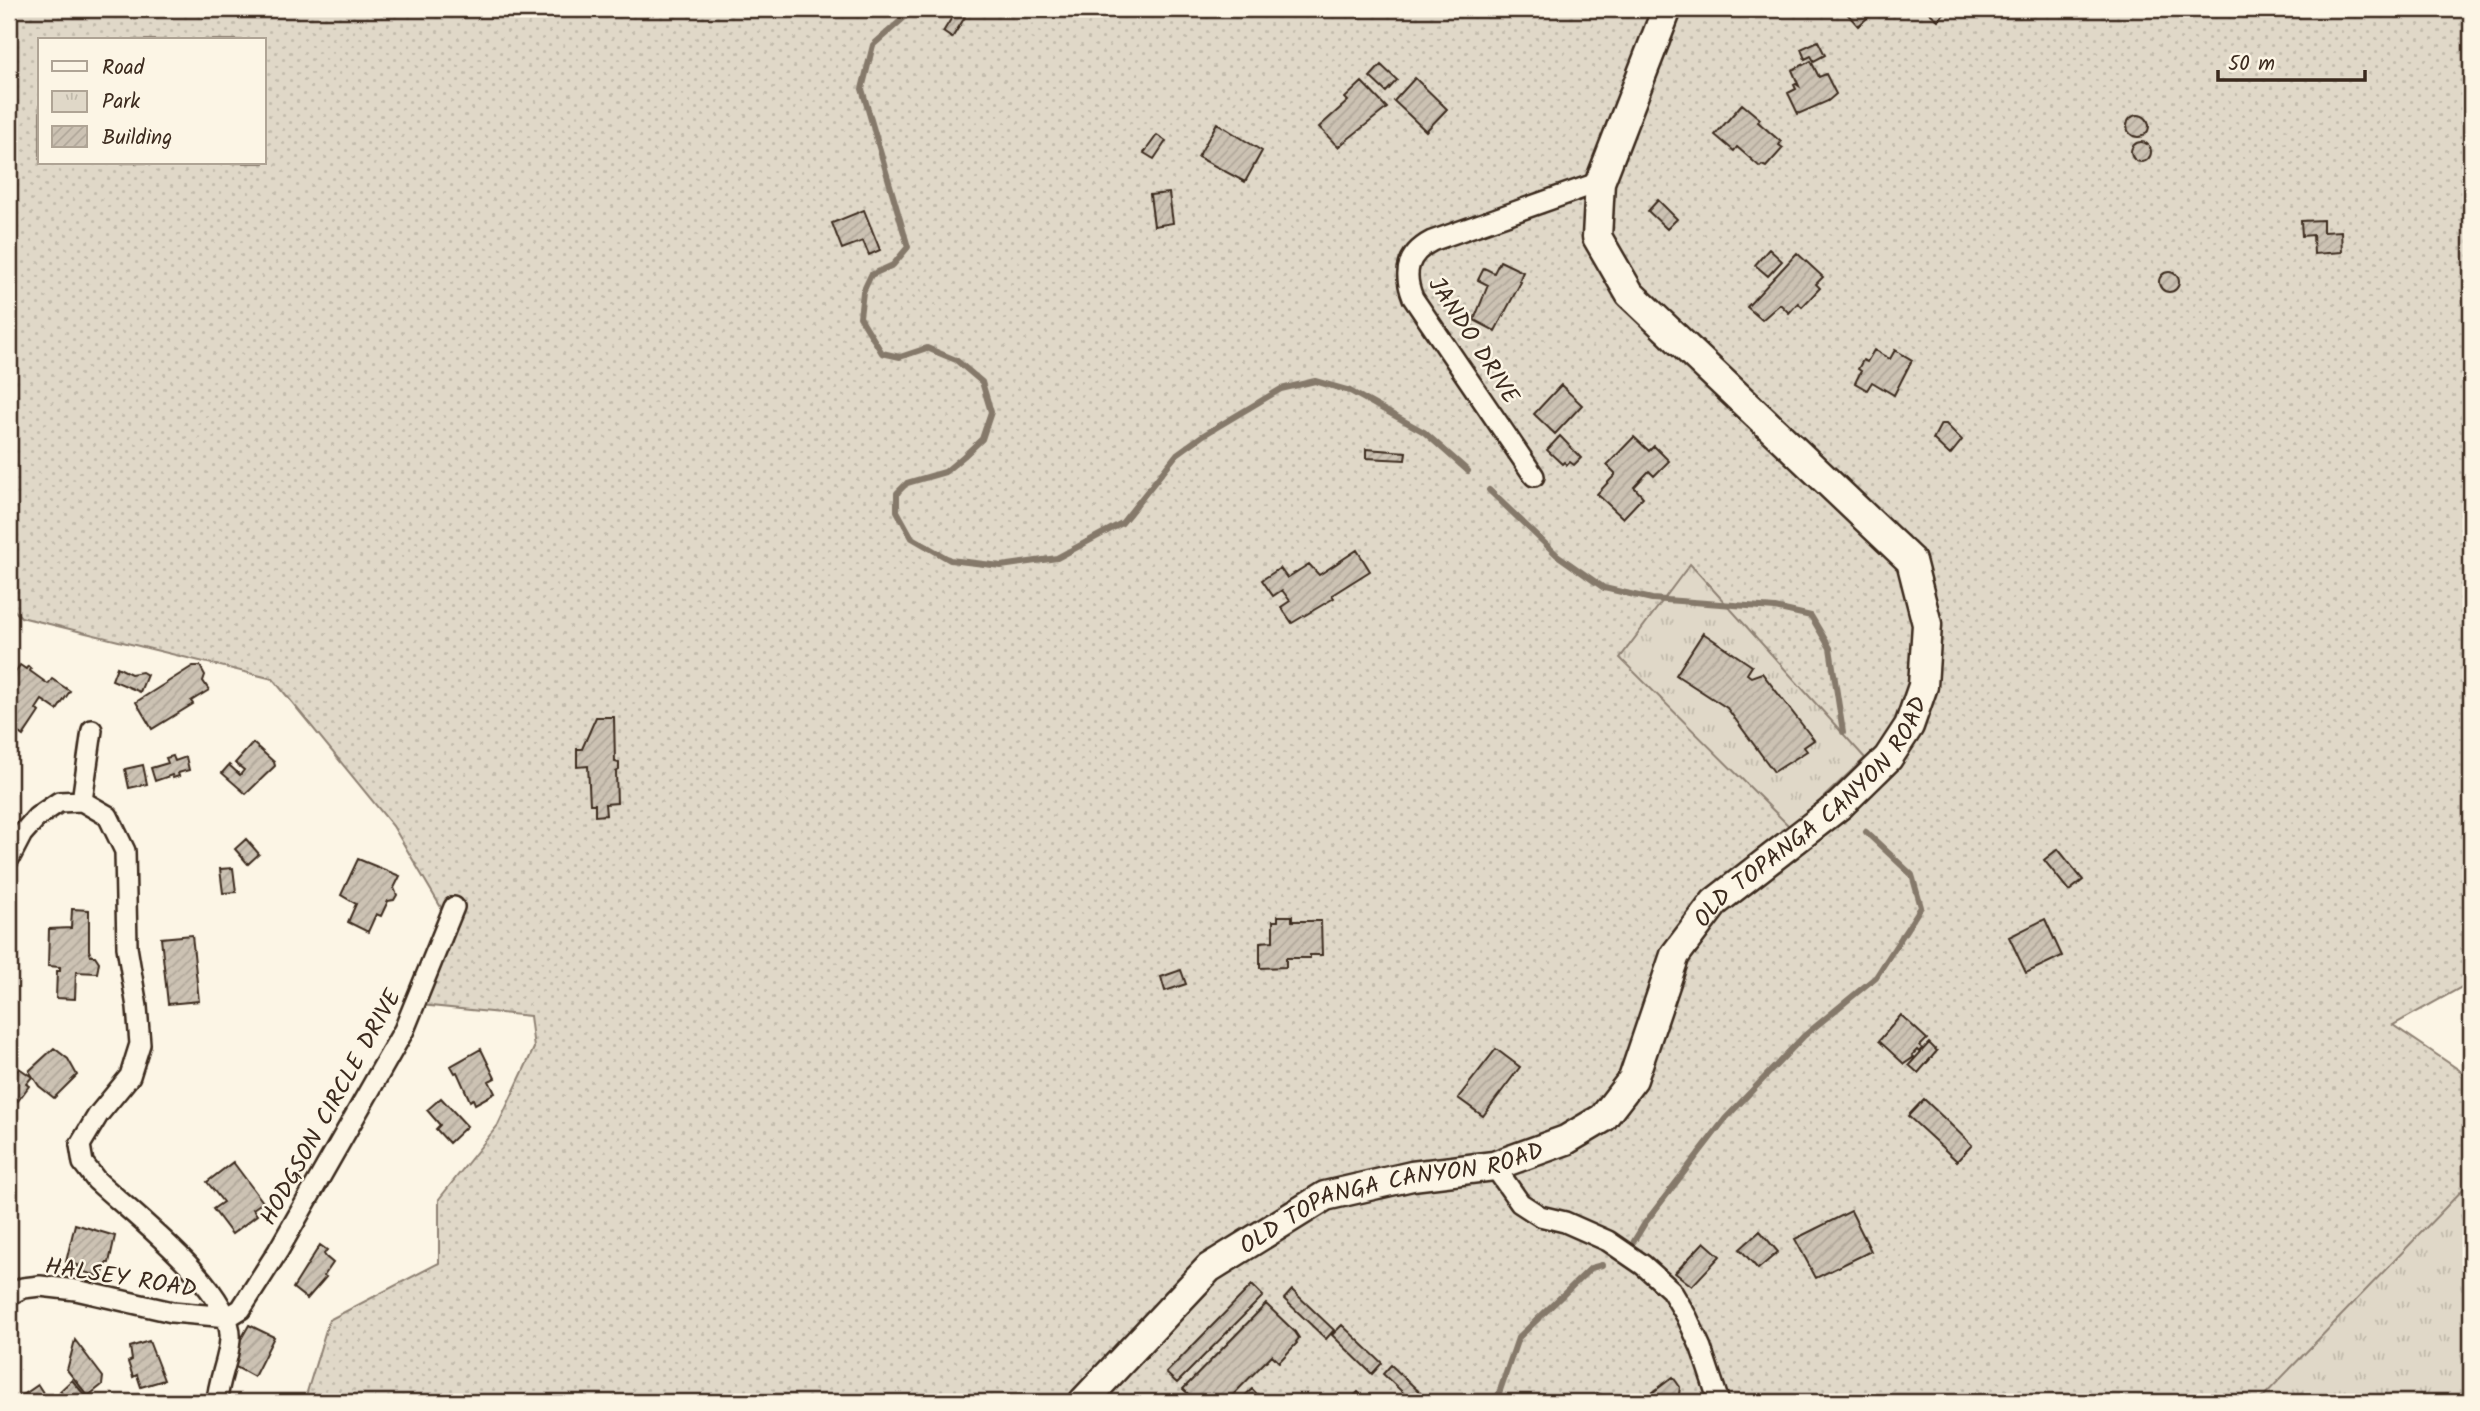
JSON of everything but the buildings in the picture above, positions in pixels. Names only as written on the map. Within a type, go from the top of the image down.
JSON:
[{"type":"main road","name":"OLD TOPANGA CANYON ROAD","points":[[1083,1402],[1209,1268],[1325,1196],[1412,1176],[1494,1166],[1566,1140],[1603,1118],[1633,1079],[1675,955],[1715,902],[1840,805],[1888,758],[1909,726],[1923,686],[1927,624],[1910,561],[1630,294],[1597,237],[1600,182],[1667,9]]},
{"type":"street","name":"JANDO DRIVE","points":[[1534,476],[1413,298],[1408,285],[1408,264],[1422,247],[1432,241],[1600,182]]},
{"type":"street","points":[[82,801],[92,730]]},
{"type":"street","points":[[9,859],[22,834],[37,817],[59,802],[82,801],[108,816],[125,851],[127,947],[140,1044],[130,1076],[98,1115],[80,1145],[83,1163],[96,1180],[202,1278],[228,1317],[231,1338],[218,1384],[217,1402]]},
{"type":"street","name":"HODGSON CIRCLE DRIVE","points":[[228,1317],[240,1309],[278,1251],[404,1030],[454,907]]},
{"type":"street","points":[[1494,1166],[1520,1203],[1540,1216],[1566,1223],[1608,1241],[1643,1265],[1671,1290],[1701,1348],[1719,1402]]},
{"type":"street","name":"HALSEY ROAD","points":[[9,1295],[23,1288],[50,1286],[172,1312],[228,1317]]},
{"type":"green space","points":[[9,9],[2471,9],[2471,982],[2393,1025],[2471,1078],[2471,1402],[304,1402],[329,1320],[439,1263],[439,1199],[498,1125],[534,1048],[530,1016],[421,1005],[446,916],[393,826],[273,679],[21,617],[9,605]]},
{"type":"green space","points":[[1690,564],[1865,758],[1791,828],[1620,658]]},
{"type":"green space","points":[[2471,1181],[2471,1402],[2258,1402]]},
{"type":"waterway","points":[[914,9],[873,45],[862,89],[908,247],[893,265],[871,275],[863,292],[860,317],[882,353],[900,357],[927,348],[956,360],[982,382],[991,412],[982,439],[964,456],[945,472],[907,483],[897,493],[897,511],[912,538],[950,560],[1001,566],[1057,558],[1122,523],[1177,454],[1202,436],[1281,389],[1315,381],[1350,391],[1424,432],[1468,471]]},
{"type":"waterway","points":[[1489,490],[1557,555],[1604,588],[1652,599],[1775,608],[1811,616],[1830,648],[1843,732]]},
{"type":"waterway","points":[[1634,1241],[1725,1119],[1804,1036],[1876,977],[1921,907],[1912,875],[1866,832]]},
{"type":"waterway","points":[[1496,1402],[1518,1338],[1591,1268],[1602,1265]]}]
